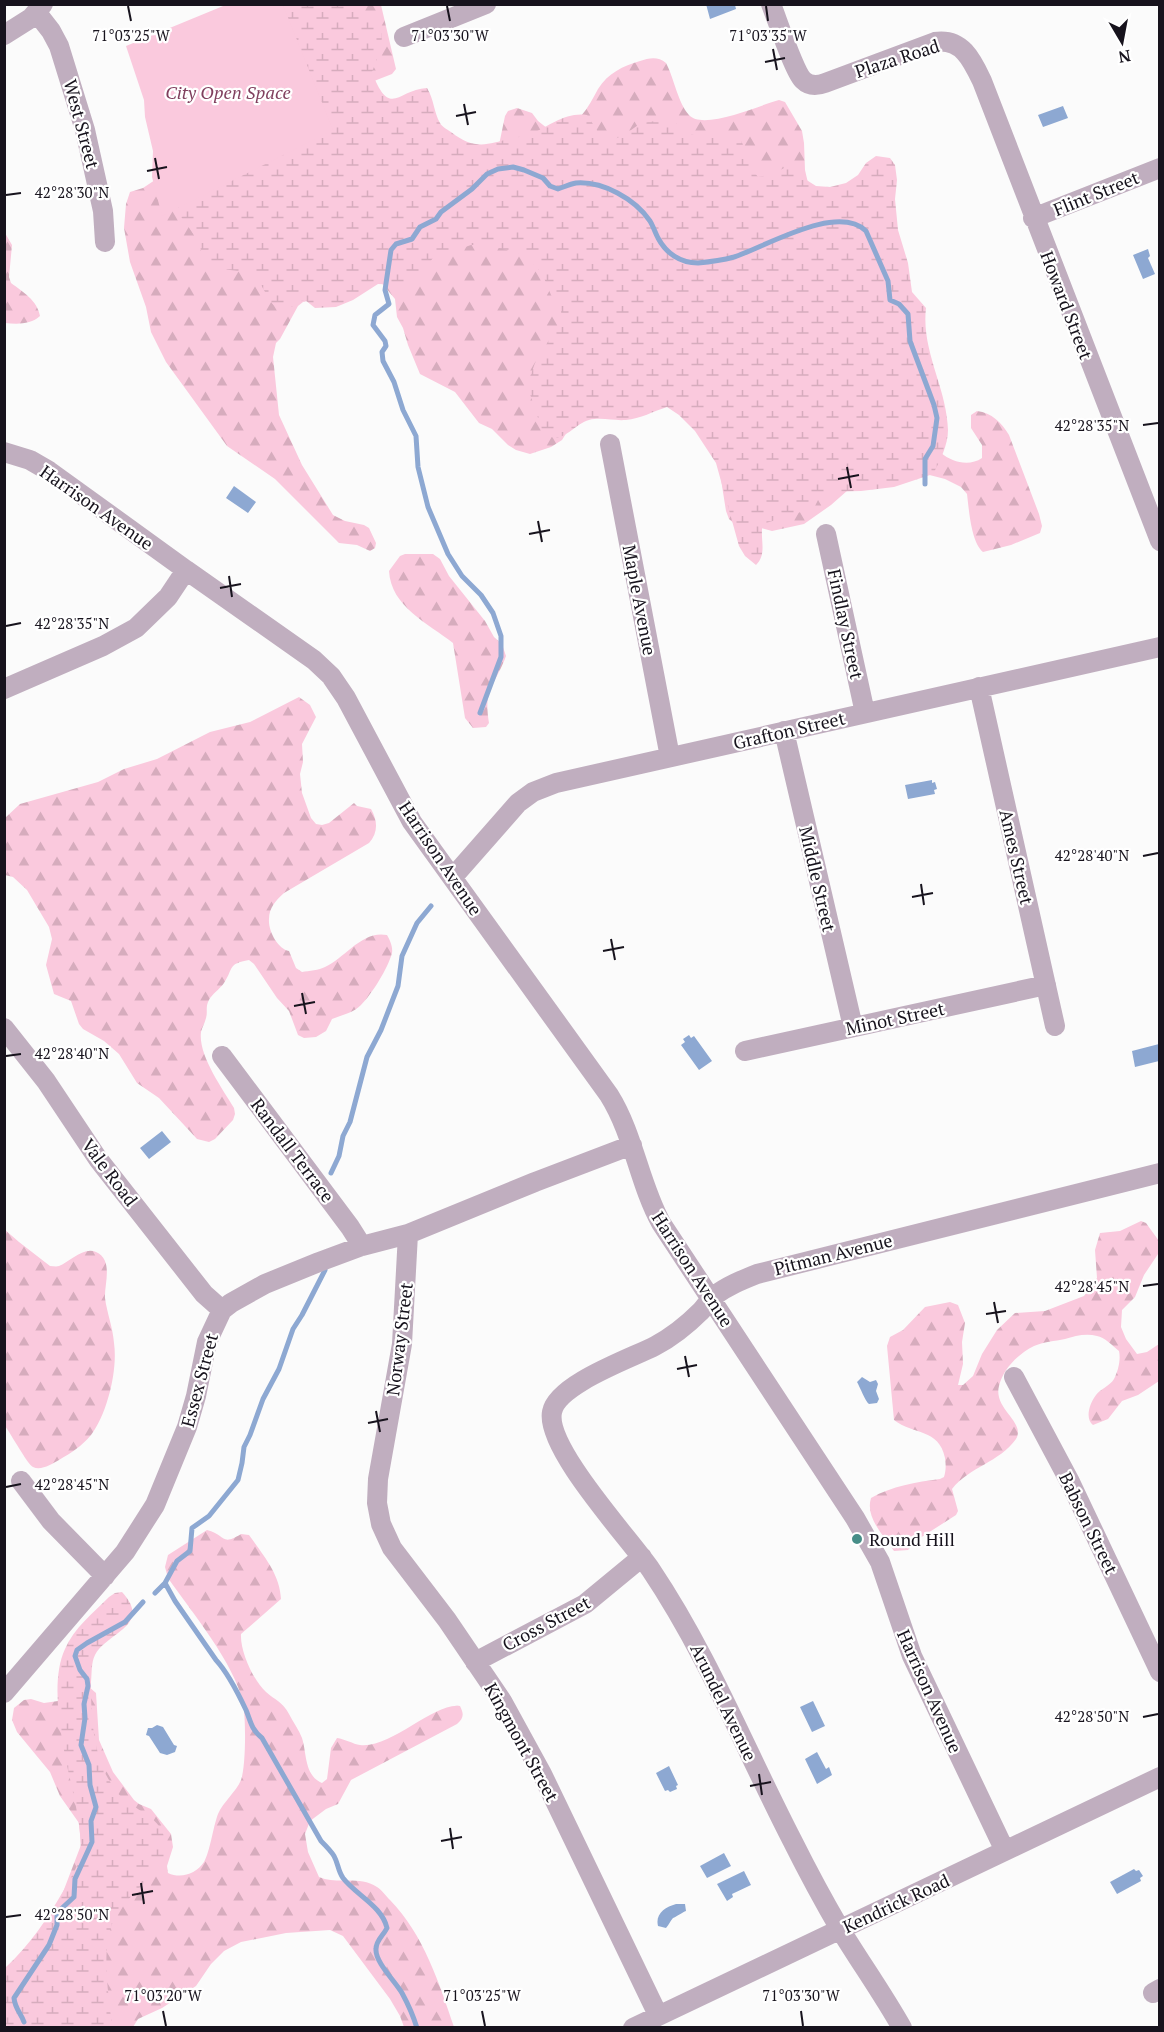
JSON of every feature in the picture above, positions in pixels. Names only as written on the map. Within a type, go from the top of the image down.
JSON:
[{"type":"street","points":[[404,37],[486,4]]},
{"type":"street","name":"Plaza Road","points":[[771,4],[798,73],[808,84],[825,83],[927,44],[943,41],[958,45],[964,50],[975,68]]},
{"type":"street","points":[[4,34],[24,24],[40,9]]},
{"type":"street","name":"West Street","points":[[40,9],[58,41],[96,170],[104,218],[105,242]]},
{"type":"street","name":"Howard Street","points":[[975,68],[1160,541]]},
{"type":"street","name":"Flint Street","points":[[1033,218],[1160,168]]},
{"type":"street","name":"Maple Avenue","points":[[610,444],[670,757]]},
{"type":"street","name":"Harrison Avenue","points":[[4,452],[30,460],[49,471],[314,660],[331,676],[346,698],[412,822],[594,1072],[622,1118],[656,1213],[855,1518],[880,1562],[912,1656],[1005,1851]]},
{"type":"street","name":"Findlay Street","points":[[826,534],[865,713]]},
{"type":"street","points":[[4,689],[103,646],[136,628],[168,597],[186,570]]},
{"type":"street","name":"Grafton Street","points":[[453,877],[513,808],[533,792],[556,783],[1160,647]]},
{"type":"street","name":"Ames Street","points":[[979,687],[1055,1026]]},
{"type":"street","name":"Middle Street","points":[[784,731],[853,1026]]},
{"type":"street","name":"Minot Street","points":[[745,1052],[853,1026],[1046,985]]},
{"type":"street","name":"Vale Road","points":[[4,1028],[46,1081],[98,1159],[204,1294],[222,1310]]},
{"type":"street","name":"Randall Terrace","points":[[222,1056],[344,1218],[362,1246]]},
{"type":"street","name":"Essex Street","points":[[4,1693],[136,1538],[155,1505],[169,1475],[193,1410],[207,1342],[222,1310],[265,1284],[362,1246],[408,1233],[632,1145]]},
{"type":"street","name":"Pitman Avenue","points":[[551,1418],[553,1408],[568,1391],[591,1376],[656,1346],[686,1325],[712,1298],[739,1281],[776,1268],[1158,1178]]},
{"type":"street","name":"Norway Street","points":[[378,1479],[402,1344],[408,1233]]},
{"type":"street","name":"Babson Street","points":[[1014,1377],[1070,1482],[1160,1672]]},
{"type":"street","name":"Arundel Avenue","points":[[551,1418],[560,1444],[584,1484],[642,1557],[679,1614],[710,1670],[790,1837],[840,1929],[902,2028]]},
{"type":"street","name":"Kingmont Street","points":[[378,1479],[379,1516],[388,1541],[447,1620],[502,1701],[542,1774],[658,2015]]},
{"type":"street","points":[[21,1481],[51,1521],[105,1576]]},
{"type":"street","name":"Cross Street","points":[[475,1662],[585,1604],[642,1557]]},
{"type":"street","name":"Kendrick Road","points":[[633,2028],[1160,1777]]},
{"type":"green space","name":"City Open Space","points":[[228,4],[283,5],[333,130],[162,216],[152,177],[153,151],[145,117],[144,100],[126,46]]},
{"type":"green space","points":[[247,4],[353,5],[380,27],[381,46],[372,72],[384,95],[395,98],[427,88],[441,124],[459,138],[474,144],[488,144],[526,136],[558,120],[587,115],[608,142],[624,135],[641,123],[671,119],[686,132],[694,135],[739,137],[758,177],[772,174],[786,167],[816,186],[830,187],[846,183],[858,175],[866,163],[876,156],[890,158],[895,165],[897,180],[895,199],[898,230],[908,263],[912,292],[926,308],[927,339],[947,414],[947,441],[933,474],[894,487],[822,492],[815,506],[810,509],[763,524],[762,556],[756,565],[745,556],[739,546],[716,463],[695,431],[667,407],[631,419],[589,420],[556,438],[543,433],[527,385],[535,363],[549,340],[562,325],[562,319],[561,311],[544,278],[537,267],[522,254],[487,245],[471,245],[433,258],[415,280],[406,285],[378,284],[353,300],[336,307],[315,308],[305,300],[284,309],[272,303],[260,283],[251,275],[208,264],[203,259],[197,240],[181,217],[184,215],[168,197]]},
{"type":"green space","points":[[260,5],[381,5],[396,69],[392,74],[351,90],[409,153],[499,145],[505,116],[508,111],[517,108],[532,113],[552,132],[578,119],[602,83],[611,74],[628,65],[650,58],[657,58],[666,63],[685,110],[696,119],[719,119],[779,100],[785,102],[802,131],[808,183],[941,453],[950,459],[966,463],[982,458],[982,445],[971,428],[971,415],[977,411],[996,419],[1009,435],[1039,514],[1042,526],[1040,533],[1011,545],[983,552],[973,533],[967,494],[961,487],[945,479],[914,471],[856,483],[804,524],[772,531],[761,528],[739,528],[729,519],[726,511],[714,435],[692,403],[624,395],[567,432],[562,440],[551,447],[530,454],[516,450],[492,429],[479,423],[455,392],[420,374],[397,317],[395,299],[374,274],[322,298],[303,302],[298,306],[276,343],[273,357],[279,415],[302,465],[333,515],[369,528],[376,543],[375,548],[370,551],[357,545],[339,543],[275,479],[227,446],[166,362],[151,332],[146,307],[130,262],[124,228],[126,204],[130,192],[143,188],[155,180]]},
{"type":"green space","points":[[5,233],[12,245],[9,277],[11,283],[33,301],[40,316],[19,324],[5,323]]},
{"type":"green space","points":[[433,554],[440,559],[449,576],[485,621],[494,637],[502,644],[506,656],[489,694],[489,723],[486,727],[473,728],[465,718],[453,643],[412,613],[396,595],[389,571],[400,556]]},
{"type":"green space","points":[[299,697],[310,705],[316,717],[302,744],[303,762],[300,774],[302,793],[311,818],[316,824],[329,823],[354,803],[357,806],[371,809],[376,827],[369,843],[278,898],[269,915],[272,934],[281,947],[289,951],[296,968],[302,972],[325,967],[362,941],[378,935],[387,935],[392,953],[379,981],[361,1005],[351,1012],[332,1019],[326,1031],[316,1037],[304,1038],[298,1035],[289,1011],[277,998],[254,964],[249,960],[232,967],[224,983],[209,1000],[201,1032],[203,1051],[207,1061],[234,1108],[235,1114],[233,1120],[215,1139],[209,1142],[197,1139],[159,1098],[137,1083],[119,1054],[104,1041],[83,1029],[71,1001],[54,994],[46,965],[52,939],[49,927],[27,890],[13,877],[5,875],[5,818],[20,804],[98,782],[124,769],[157,759],[210,732],[250,722]]},
{"type":"green space","points":[[1141,1221],[1146,1223],[1159,1241],[1160,1251],[1144,1275],[1135,1297],[1122,1310],[1121,1327],[1126,1339],[1137,1354],[1147,1352],[1159,1344],[1159,1381],[1138,1395],[1122,1401],[1108,1419],[1093,1425],[1089,1419],[1090,1407],[1098,1393],[1114,1379],[1119,1365],[1119,1351],[1103,1338],[1089,1335],[1045,1343],[1028,1349],[1008,1368],[999,1386],[998,1394],[1001,1402],[1017,1427],[1016,1439],[1002,1453],[967,1475],[952,1489],[958,1511],[956,1515],[917,1540],[908,1550],[894,1551],[873,1519],[871,1498],[904,1485],[940,1479],[944,1477],[946,1466],[942,1448],[937,1442],[924,1433],[901,1425],[894,1420],[887,1346],[890,1337],[903,1330],[925,1307],[950,1302],[958,1305],[965,1323],[962,1342],[963,1364],[958,1385],[963,1385],[973,1376],[982,1354],[997,1330],[1015,1313],[1045,1311],[1084,1296],[1097,1278],[1095,1250],[1100,1233],[1120,1231]]},
{"type":"green space","points":[[4,1229],[50,1266],[59,1266],[82,1253],[91,1251],[102,1256],[107,1273],[105,1298],[115,1354],[113,1378],[102,1416],[84,1443],[56,1462],[39,1468],[31,1465],[5,1426]]},
{"type":"green space","points":[[207,1530],[226,1540],[241,1534],[249,1535],[265,1557],[278,1581],[281,1599],[241,1634],[241,1641],[248,1665],[256,1680],[284,1707],[298,1729],[307,1764],[316,1779],[322,1783],[327,1779],[331,1748],[337,1738],[360,1745],[372,1744],[385,1740],[438,1711],[460,1706],[463,1716],[457,1724],[351,1780],[338,1804],[326,1809],[310,1821],[305,1834],[308,1852],[319,1877],[370,1883],[381,1890],[402,1914],[429,1960],[454,2027],[404,2027],[390,1999],[343,1936],[330,1930],[286,1933],[241,1942],[224,1951],[211,1964],[196,1986],[162,2008],[138,2019],[133,2027],[5,2027],[4,1984],[55,1913],[81,1845],[79,1823],[60,1796],[50,1772],[17,1732],[12,1720],[14,1708],[24,1700],[31,1699],[44,1703],[58,1701],[88,1686],[96,1693],[99,1740],[113,1772],[134,1800],[151,1809],[171,1834],[173,1847],[167,1866],[168,1873],[173,1875],[188,1874],[197,1870],[204,1862],[218,1814],[241,1780],[245,1730],[243,1703],[238,1688],[222,1655],[168,1578],[165,1567],[168,1555]]},
{"type":"green space","points":[[122,1592],[133,1613],[130,1621],[125,1628],[101,1647],[93,1661],[91,1696],[95,1739],[102,1766],[116,1791],[160,1827],[166,1846],[165,1855],[153,1873],[119,1911],[110,1931],[106,1958],[112,2027],[5,2027],[5,1968],[23,1950],[45,1920],[74,1873],[80,1856],[79,1822],[59,1718],[60,1664],[69,1641],[90,1615],[109,1597]]},
{"type":"water","points":[[706,4],[735,5],[736,9],[710,19]]},
{"type":"water","points":[[1063,106],[1068,118],[1043,127],[1038,115]]},
{"type":"water","points":[[1148,249],[1150,256],[1148,258],[1155,274],[1143,279],[1133,255]]},
{"type":"water","points":[[234,486],[256,502],[248,513],[226,498]]},
{"type":"water","points":[[932,780],[937,789],[934,790],[935,794],[908,799],[905,785]]},
{"type":"water","points":[[689,1035],[691,1038],[694,1036],[712,1061],[699,1070],[681,1045],[685,1042],[683,1039]]},
{"type":"water","points":[[1159,1044],[1159,1061],[1135,1067],[1132,1051]]},
{"type":"water","points":[[162,1131],[171,1142],[149,1159],[140,1148]]},
{"type":"water","points":[[862,1377],[870,1382],[876,1380],[879,1399],[877,1403],[869,1404],[866,1400],[857,1382]]},
{"type":"water","points":[[813,1701],[825,1726],[812,1732],[800,1707]]},
{"type":"water","points":[[157,1725],[163,1727],[174,1745],[177,1746],[175,1752],[167,1755],[160,1753],[146,1735],[148,1728]]},
{"type":"water","points":[[817,1752],[826,1769],[829,1767],[832,1775],[817,1784],[805,1759]]},
{"type":"water","points":[[669,1766],[678,1785],[677,1789],[670,1792],[665,1791],[656,1773]]},
{"type":"water","points":[[724,1853],[731,1866],[707,1878],[700,1866]]},
{"type":"water","points":[[1134,1869],[1139,1870],[1143,1876],[1140,1878],[1141,1881],[1117,1894],[1110,1882]]},
{"type":"water","points":[[744,1871],[751,1885],[732,1894],[733,1897],[727,1901],[717,1884]]},
{"type":"water","points":[[685,1904],[686,1911],[673,1918],[666,1928],[658,1926],[659,1915],[668,1907]]},
{"type":"waterway","points":[[480,713],[501,657],[501,636],[493,613],[481,595],[462,576],[448,554],[428,507],[418,467],[416,436],[383,361],[382,352],[386,346],[385,341],[373,325],[375,315],[389,304],[385,290],[391,250],[396,244],[412,239],[420,227],[436,219],[441,212],[472,189],[487,174],[498,169],[513,167],[543,178],[550,186],[558,189],[576,183],[607,188],[627,199],[644,213],[669,253],[691,263],[734,257],[820,224],[838,222],[853,224],[866,231],[888,281],[890,300],[899,304],[908,314],[910,341],[934,405],[937,418],[933,446],[925,459],[925,484]]},
{"type":"waterway","points":[[331,1173],[350,1122],[367,1057],[381,1030],[398,986],[402,956],[417,923],[431,906]]},
{"type":"waterway","points":[[155,1593],[165,1583],[177,1561],[190,1551],[192,1528],[209,1516],[238,1480],[244,1447],[263,1399],[279,1369],[293,1329],[325,1270]]},
{"type":"waterway","points":[[165,1583],[175,1601],[229,1677],[253,1728],[262,1738],[321,1841],[334,1856],[343,1878],[380,1913],[384,1920],[387,1928],[377,1943],[377,1954],[402,1993],[417,2028]]},
{"type":"waterway","points":[[24,2022],[14,1998],[49,1945],[60,1910],[74,1897],[75,1879],[92,1842],[91,1821],[96,1807],[90,1785],[89,1765],[81,1745],[85,1718],[84,1704],[88,1686],[87,1679],[80,1670],[75,1656],[77,1650],[87,1643],[125,1622],[143,1602]]},
{"type":"place","name":"Round Hill","points":[[857,1539]]}]
